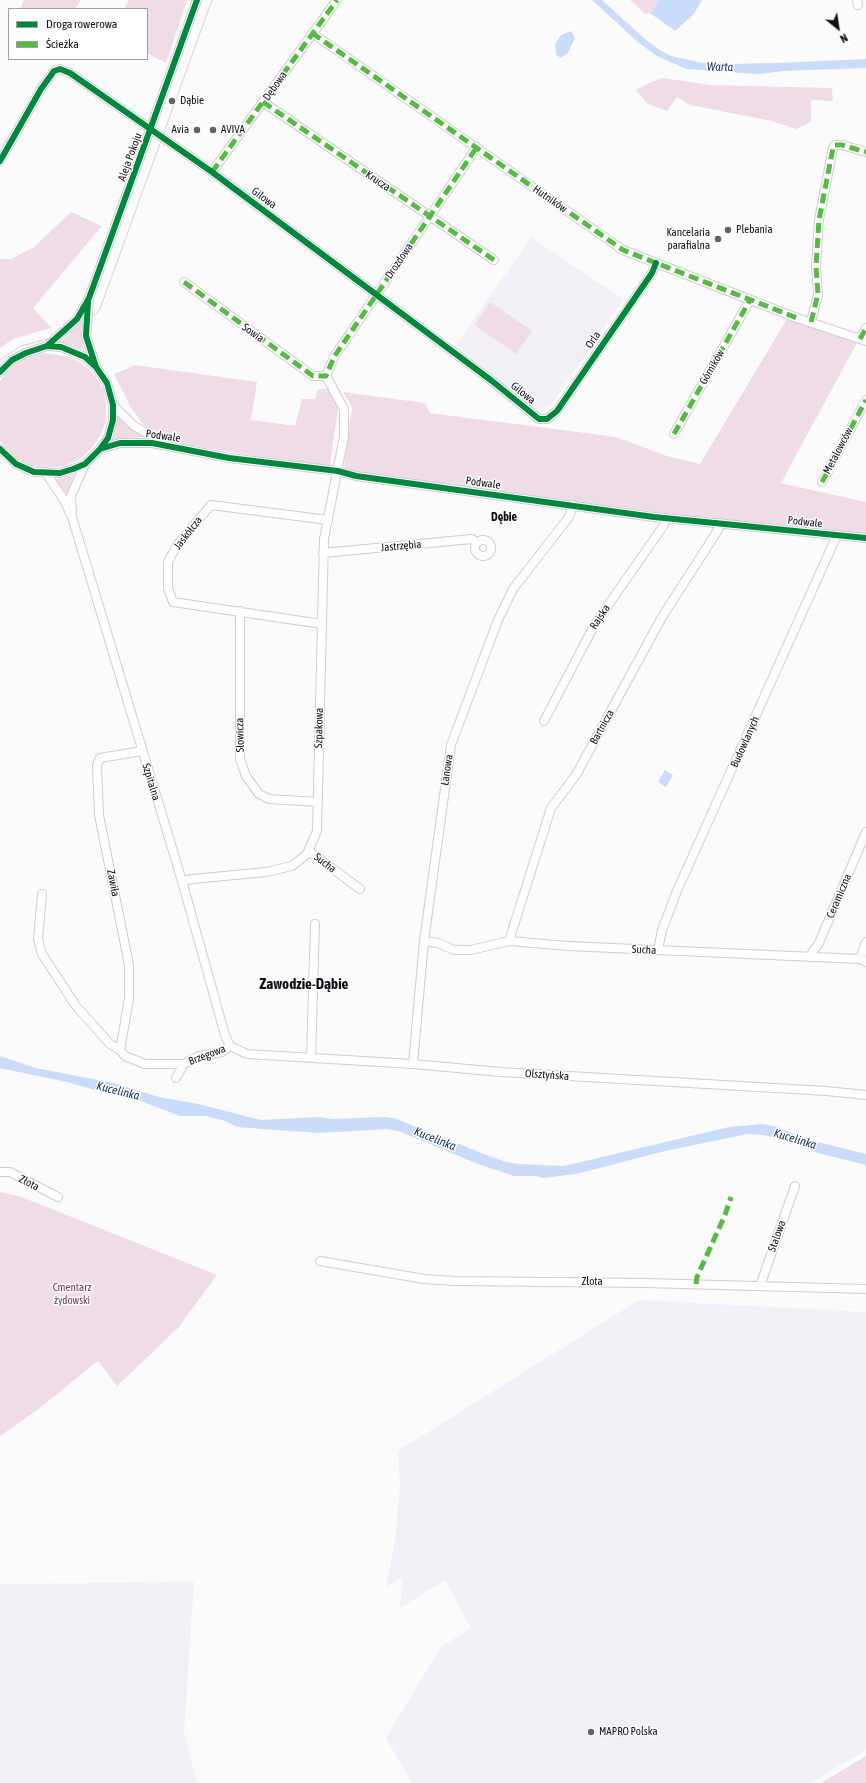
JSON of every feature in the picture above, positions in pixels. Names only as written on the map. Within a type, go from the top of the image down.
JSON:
[{"type":"street","name":"Aleja Pokoju","points":[[46,346],[77,319],[89,298],[197,0]]},
{"type":"street","name":"Dębowa","points":[[212,172],[337,0]]},
{"type":"street","name":"Hutników","points":[[312,33],[623,250],[750,300],[863,340],[866,328]]},
{"type":"street","name":"Gilowa","points":[[0,161],[41,89],[54,71],[60,69],[70,73],[212,172],[492,381],[539,419]]},
{"type":"street","name":"Krucza","points":[[263,102],[494,260]]},
{"type":"street","points":[[811,322],[818,294],[816,267],[820,220],[833,148],[835,145],[842,145],[866,152]]},
{"type":"street","name":"Drozdowa","points":[[326,376],[334,357],[477,147]]},
{"type":"street","name":"Orla","points":[[539,419],[547,419],[557,411],[652,273],[656,263]]},
{"type":"street","name":"Sowia","points":[[184,282],[313,376],[326,376]]},
{"type":"street","name":"Aleja Pokoju","points":[[89,298],[86,336],[96,367]]},
{"type":"street","name":"Górników","points":[[674,434],[750,300]]},
{"type":"street","points":[[0,372],[12,360],[26,352],[46,346],[61,347],[84,357],[96,367],[107,383],[114,405],[113,420],[108,438],[100,450],[85,464],[60,473],[46,473],[25,469],[7,458],[0,449]]},
{"type":"street","name":"Szpakowa","points":[[182,881],[266,872],[292,866],[309,852],[317,831],[323,553],[324,539],[344,436],[344,409],[326,376]]},
{"type":"street","name":"Metalowców","points":[[822,482],[866,400]]},
{"type":"street","name":"Podwale","points":[[114,405],[134,426],[171,446]]},
{"type":"street","name":"Podwale","points":[[100,450],[120,443],[152,442],[229,458],[338,471],[356,476],[666,518],[866,538]]},
{"type":"street","name":"Szpitalna","points":[[72,517],[71,496],[85,464]]},
{"type":"street","name":"Szpitalna","points":[[46,473],[64,500],[72,517],[182,881],[225,1035],[230,1046]]},
{"type":"street","name":"Jaskółcza","points":[[322,624],[173,602],[168,588],[168,562],[177,545],[211,505],[328,520]]},
{"type":"street","name":"Łanowa","points":[[413,1064],[424,941],[451,745],[498,620],[513,589],[569,517],[574,505]]},
{"type":"street","name":"Rajska","points":[[544,721],[594,624],[664,525],[666,518]]},
{"type":"street","name":"Bartnicza","points":[[509,941],[551,808],[576,775],[662,617],[718,530],[720,523]]},
{"type":"street","name":"Budowlanych","points":[[658,950],[662,930],[677,891],[837,535]]},
{"type":"street","name":"Jastrzębia","points":[[323,553],[472,539],[477,543]]},
{"type":"street","name":"Słowicza","points":[[240,612],[240,759],[246,776],[259,794],[268,799],[318,802]]},
{"type":"street","name":"Zawiła","points":[[120,1050],[129,999],[129,965],[99,815],[97,765],[100,758],[142,751]]},
{"type":"street","name":"Ceramiczna","points":[[809,957],[819,943],[866,832]]},
{"type":"street","name":"Sucha","points":[[309,852],[360,889]]},
{"type":"street","name":"Brzegowa","points":[[42,894],[38,939],[42,954],[76,1006],[110,1044],[120,1050],[125,1056],[145,1064],[184,1064],[199,1056],[222,1052],[230,1046]]},
{"type":"street","points":[[311,1058],[315,924]]},
{"type":"street","name":"Sucha","points":[[424,941],[438,943],[454,950],[471,950],[509,941],[863,961]]},
{"type":"street","points":[[863,961],[866,942]]},
{"type":"street","name":"Olsztyńska","points":[[230,1046],[247,1054],[413,1064],[501,1072],[826,1091],[866,1095]]},
{"type":"street","name":"Brzegowa","points":[[176,1078],[184,1064]]},
{"type":"street","name":"Złota","points":[[0,1172],[10,1172],[58,1197]]},
{"type":"street","name":"Stalowa","points":[[760,1286],[796,1186]]},
{"type":"street","name":"Złota","points":[[320,1261],[335,1262],[424,1279],[455,1281],[646,1283],[866,1289]]},
{"type":"shaded area","points":[[531,237],[623,299],[552,404],[536,412],[454,348]]},
{"type":"shaded area","points":[[639,1300],[866,1312],[866,1750],[811,1783],[412,1783],[386,1738],[441,1647],[471,1628],[445,1580],[400,1608],[403,1577],[386,1587],[395,1541],[400,1485],[398,1451]]},
{"type":"shaded area","points":[[194,1582],[184,1731],[197,1783],[0,1783],[0,1584]]},
{"type":"green space","points":[[24,0],[81,0],[76,8],[20,8]]},
{"type":"green space","points":[[129,0],[187,0],[166,63],[148,54],[148,8],[125,8]]},
{"type":"green space","points":[[630,0],[660,0],[650,13],[645,14]]},
{"type":"green space","points":[[663,78],[710,85],[832,88],[833,101],[811,100],[811,122],[796,129],[772,121],[690,105],[677,97],[667,111],[648,104],[636,90],[651,82]]},
{"type":"green space","points":[[71,212],[102,226],[33,308],[51,328],[13,339],[0,348],[0,259],[11,259],[34,247]]},
{"type":"green space","points":[[490,302],[532,331],[516,354],[475,325]]},
{"type":"green space","points":[[82,319],[81,332],[84,350],[59,342],[68,336]]},
{"type":"green space","points":[[787,319],[857,343],[781,483],[866,502],[866,535],[700,518],[356,473],[349,472],[344,466],[352,408],[343,392],[425,403],[430,413],[616,437],[667,456],[700,464]]},
{"type":"green space","points":[[43,353],[68,356],[88,368],[96,377],[104,391],[106,405],[106,421],[100,436],[90,450],[77,461],[63,466],[44,468],[29,465],[17,458],[0,441],[0,382],[5,374],[15,365],[28,357]]},
{"type":"green space","points":[[135,365],[257,382],[251,420],[295,426],[302,399],[315,399],[318,390],[328,388],[338,407],[330,466],[254,456],[177,443],[143,424],[131,408],[114,374]]},
{"type":"green space","points":[[118,415],[143,437],[128,438],[110,443],[115,432]]},
{"type":"green space","points":[[74,475],[67,495],[52,479],[57,479]]},
{"type":"green space","name":"Cmentarz żydowski","points":[[0,1192],[19,1196],[217,1275],[178,1328],[117,1386],[98,1361],[36,1411],[0,1436]]},
{"type":"green space","points":[[866,1756],[866,1783],[821,1783]]},
{"type":"water","name":"Warta","points":[[592,0],[602,0],[646,40],[671,56],[703,63],[725,64],[866,59],[866,68],[784,71],[758,74],[686,69],[657,56],[639,43]]},
{"type":"water","points":[[660,0],[702,0],[694,14],[675,31],[650,13]]},
{"type":"water","points":[[571,31],[575,38],[568,53],[560,58],[556,54],[555,44],[561,35]]},
{"type":"water","points":[[665,770],[673,775],[666,787],[658,782]]},
{"type":"water","name":"Kucelinka","points":[[0,1056],[36,1068],[114,1083],[159,1097],[198,1104],[261,1120],[318,1117],[333,1119],[394,1118],[489,1156],[506,1162],[519,1164],[564,1166],[729,1127],[763,1124],[778,1127],[806,1139],[866,1154],[866,1165],[818,1153],[777,1138],[748,1134],[665,1151],[576,1174],[543,1178],[536,1176],[514,1176],[478,1164],[401,1132],[388,1129],[318,1133],[237,1127],[225,1121],[206,1116],[180,1116],[125,1095],[109,1094],[67,1082],[0,1068]]},
{"type":"tram line","points":[[0,360],[21,346],[60,336],[78,329],[91,319],[100,309],[212,0]]},
{"type":"marked path","points":[[212,172],[337,0]]},
{"type":"marked path","points":[[312,33],[623,250],[797,318]]},
{"type":"marked path","points":[[263,102],[494,260]]},
{"type":"marked path","points":[[811,322],[818,294],[816,267],[819,220],[833,148],[835,145],[842,145],[866,152]]},
{"type":"marked path","points":[[184,282],[313,376],[326,376],[334,357],[477,147]]},
{"type":"marked path","points":[[674,434],[750,300]]},
{"type":"marked path","points":[[860,339],[866,328]]},
{"type":"marked path","points":[[822,482],[866,400]]},
{"type":"marked path","points":[[696,1284],[697,1277],[725,1215],[731,1197]]},
{"type":"cycle path","points":[[47,346],[77,319],[89,298],[197,0]]},
{"type":"cycle path","points":[[0,161],[41,89],[54,71],[60,69],[70,73],[212,172],[492,381],[539,419],[547,419],[557,411],[652,273],[656,263]]},
{"type":"cycle path","points":[[88,302],[86,336],[96,367]]},
{"type":"cycle path","points":[[0,372],[12,360],[26,353],[47,346],[61,347],[85,357],[96,367],[107,383],[113,405],[113,420],[108,438],[100,449],[85,464],[73,469],[60,473],[34,472],[16,464],[0,449]]},
{"type":"cycle path","points":[[100,449],[120,443],[152,443],[229,458],[338,471],[356,476],[654,517],[866,538]]},
{"type":"place","name":"Dąbie","points":[[172,101]]},
{"type":"place","name":"Avia","points":[[197,130]]},
{"type":"place","name":"AVIVA","points":[[213,130]]},
{"type":"place","name":"Plebania","points":[[728,230]]},
{"type":"place","name":"Kancelaria parafialna","points":[[718,239]]},
{"type":"place","name":"MAPRO Polska","points":[[591,1732]]},
{"type":"district","name":"Dębie","points":[[504,517]]},
{"type":"district","name":"Zawodzie-Dąbie","points":[[304,984]]}]
